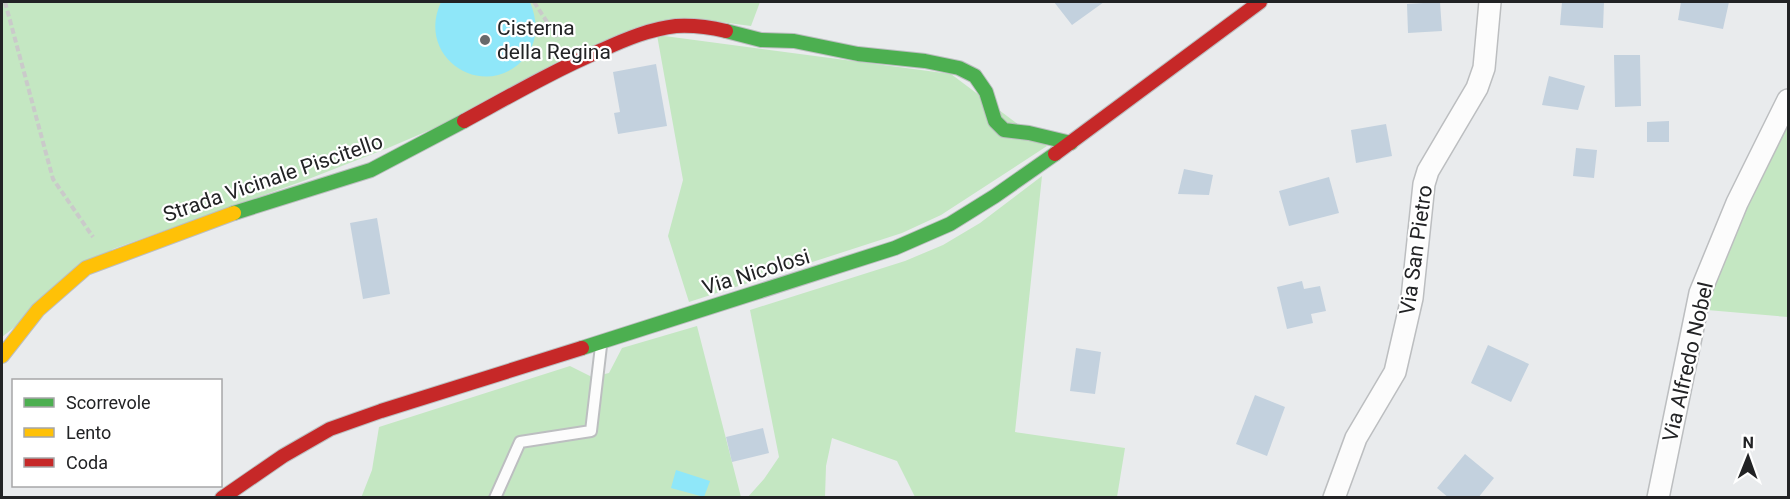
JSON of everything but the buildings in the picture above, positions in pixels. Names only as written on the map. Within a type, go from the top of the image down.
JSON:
[{"type":"street","name":"Via Nicolosi","points":[[222,498],[283,456],[330,429],[895,248],[950,224],[1071,143],[1260,2]]},
{"type":"street","name":"Via San Pietro","points":[[1334,498],[1356,438],[1395,372],[1412,298],[1424,184],[1428,171],[1477,88],[1484,68],[1490,2]]},
{"type":"street","name":"Strada Vicinale Piscitello","points":[[2,356],[38,310],[86,268],[217,218],[371,170],[576,62],[652,30],[677,26],[703,26],[761,40],[830,47],[858,54],[925,61],[959,68],[975,76],[986,92],[995,121],[1004,130],[1029,133],[1071,143]]},
{"type":"street","name":"Via Alfredo Nobel","points":[[1658,498],[1700,293],[1737,203],[1788,100]]},
{"type":"lane","points":[[495,498],[520,442],[591,431],[601,342]]},
{"type":"path","points":[[5,2],[53,179],[109,260]]},
{"type":"path","points":[[534,2],[566,52],[576,62]]},
{"type":"green space","points":[[2,2],[760,2],[751,26],[691,18],[388,148],[113,249],[2,337]]},
{"type":"green space","points":[[657,35],[951,74],[1047,146],[941,215],[902,233],[689,302],[668,236],[683,180]]},
{"type":"green space","points":[[1788,122],[1788,317],[1707,310],[1750,192]]},
{"type":"green space","points":[[1042,176],[1015,432],[1125,448],[1117,497],[915,497],[897,461],[832,438],[826,466],[825,497],[747,498],[779,457],[750,310],[905,261],[943,245],[980,223]]},
{"type":"green space","points":[[697,326],[741,497],[361,498],[372,470],[379,427],[570,366],[592,377],[609,373],[622,348]]},
{"type":"water","name":"Cisterna della Regina","points":[[441,2],[530,2],[536,28],[531,49],[511,69],[494,76],[476,75],[460,69],[446,57],[438,42],[435,23]]},
{"type":"water","points":[[676,470],[710,481],[704,497],[671,488]]},
{"type":"traffic: fast","points":[[726,31],[761,40],[794,41],[858,54],[925,61],[959,68],[975,76],[986,92],[995,121],[1004,130],[1029,133],[1071,143]]},
{"type":"traffic: fast","points":[[234,213],[371,170],[464,121]]},
{"type":"traffic: fast","points":[[582,348],[895,248],[950,224],[1055,154]]},
{"type":"traffic: slow","points":[[2,356],[38,310],[86,268],[234,213]]},
{"type":"traffic: jam","points":[[1055,154],[1260,2]]},
{"type":"traffic: jam","points":[[464,121],[567,66],[638,35],[676,26],[726,31]]},
{"type":"traffic: jam","points":[[222,498],[283,456],[330,429],[582,348]]},
{"type":"place","name":"Cisterna della Regina","points":[[485,40]]}]
